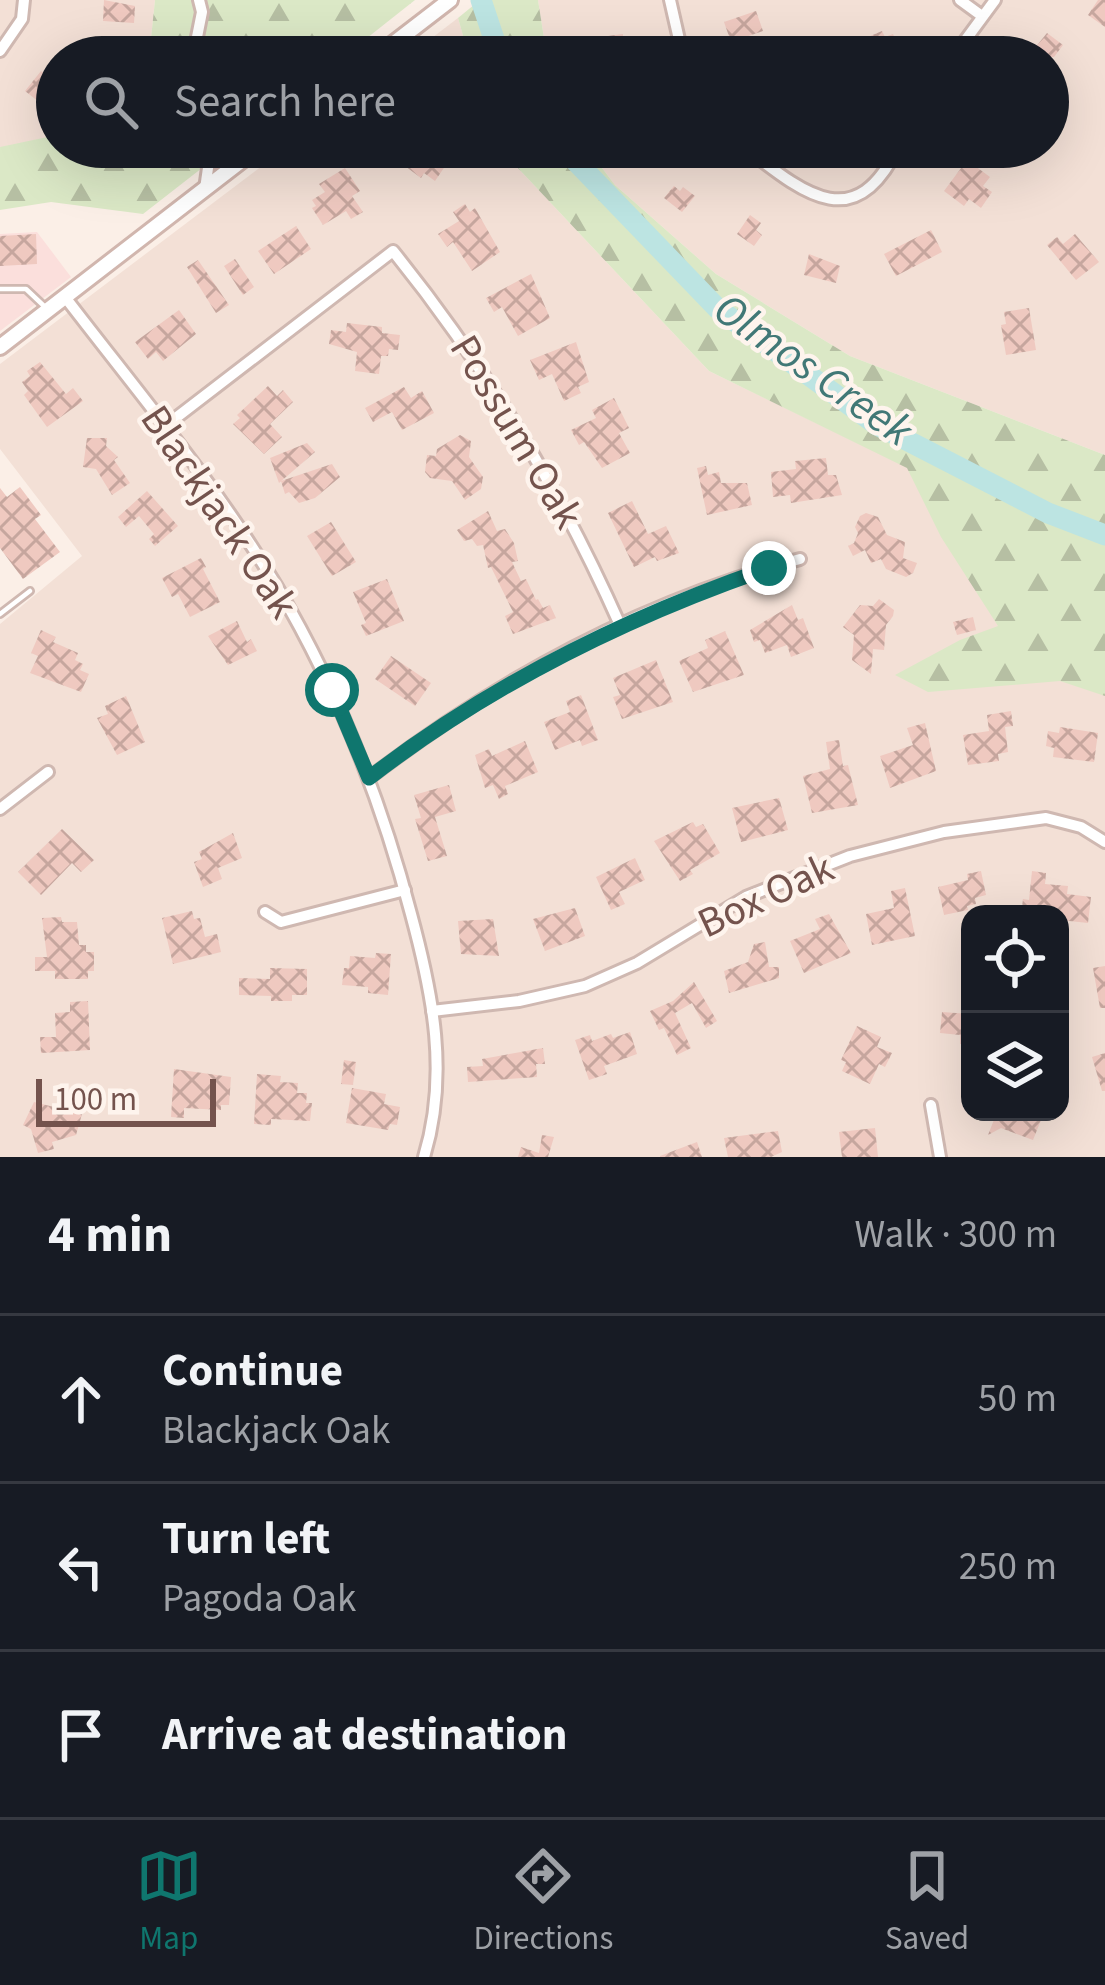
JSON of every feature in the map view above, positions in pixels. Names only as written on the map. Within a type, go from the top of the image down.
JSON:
[{"type":"main road","points":[[403,36],[450,0]]},
{"type":"main road","points":[[0,347],[232,168]]},
{"type":"street","points":[[0,51],[22,19],[24,0]]},
{"type":"street","points":[[197,36],[199,0]]},
{"type":"street","points":[[670,0],[678,36]]},
{"type":"street","points":[[961,0],[982,16]]},
{"type":"street","points":[[968,36],[994,0]]},
{"type":"street","points":[[205,189],[208,168]]},
{"type":"street","points":[[774,168],[818,198],[842,202],[877,182],[885,168]]},
{"type":"street","name":"Possum Oak","points":[[164,427],[393,251],[440,309],[517,425],[578,532],[620,625]]},
{"type":"street","name":"Blackjack Oak","points":[[65,297],[276,585],[332,690],[369,778],[405,890],[432,1011],[439,1080],[424,1157]]},
{"type":"street","points":[[369,778],[484,697],[620,625],[702,591],[800,559]]},
{"type":"street","points":[[0,809],[48,772]]},
{"type":"street","name":"Box Oak","points":[[432,1011],[519,1001],[585,986],[637,963],[746,897],[850,856],[944,832],[1046,818],[1081,827],[1105,842]]},
{"type":"street","points":[[265,912],[280,922],[405,890]]},
{"type":"street","points":[[931,1106],[940,1157]]},
{"type":"lane","points":[[0,289],[26,289],[48,310]]},
{"type":"lane","points":[[0,614],[29,591]]},
{"type":"shaded area","points":[[0,0],[155,0],[151,36],[36,36],[36,145],[0,157]]},
{"type":"shaded area","points":[[538,0],[1105,0],[1105,455],[850,356],[716,274],[615,185],[602,168],[1069,168],[1069,36],[544,36]]},
{"type":"shaded area","points":[[458,18],[463,36],[434,36]]},
{"type":"shaded area","points":[[259,168],[518,168],[709,371],[1105,563],[1105,1157],[0,1157],[0,624],[82,556],[0,449],[0,364]]},
{"type":"shaded area","points":[[37,232],[71,277],[0,331],[0,234]]},
{"type":"green space","points":[[155,0],[415,0],[370,36],[151,36]]},
{"type":"green space","points":[[480,0],[538,0],[544,36],[463,36],[458,18]]},
{"type":"green space","points":[[36,139],[36,168],[202,168],[143,214],[51,202],[0,210],[0,147]]},
{"type":"green space","points":[[518,168],[602,168],[615,185],[716,274],[850,356],[1105,455],[1105,696],[1060,681],[928,692],[895,675],[960,640],[998,626],[941,537],[907,468],[709,371]]},
{"type":"building","points":[[104,0],[135,6],[134,23],[103,21]]},
{"type":"building","points":[[1098,0],[1105,0],[1105,27],[1088,15]]},
{"type":"building","points":[[756,11],[763,31],[729,36],[724,22]]},
{"type":"building","points":[[36,77],[36,100],[25,91]]},
{"type":"building","points":[[345,168],[360,191],[352,196],[363,212],[351,219],[346,211],[323,225],[312,200],[325,192],[319,184]]},
{"type":"building","points":[[408,168],[444,168],[435,181],[424,173],[421,178]]},
{"type":"building","points":[[961,168],[978,168],[990,177],[983,186],[992,192],[981,208],[969,199],[964,206],[944,191]]},
{"type":"building","points":[[674,186],[695,196],[682,212],[664,198]]},
{"type":"building","points":[[465,204],[470,212],[475,208],[500,252],[472,271],[453,242],[447,247],[438,234],[459,221],[453,212]]},
{"type":"building","points":[[750,215],[761,223],[756,230],[762,235],[754,246],[737,234]]},
{"type":"building","points":[[296,226],[311,249],[274,274],[258,251]]},
{"type":"building","points":[[931,230],[942,252],[896,276],[884,254]]},
{"type":"building","points":[[36,234],[37,264],[0,266],[0,236]]},
{"type":"building","points":[[1075,234],[1099,262],[1076,280],[1047,245],[1057,237],[1063,244]]},
{"type":"building","points":[[809,254],[840,266],[836,283],[804,275]]},
{"type":"building","points":[[235,259],[254,287],[243,295],[224,266]]},
{"type":"building","points":[[198,260],[229,305],[216,313],[187,267]]},
{"type":"building","points":[[531,274],[550,318],[518,336],[502,307],[494,312],[486,298]]},
{"type":"building","points":[[1029,308],[1036,350],[1006,355],[1001,325],[1006,324],[1004,312]]},
{"type":"building","points":[[179,310],[196,334],[163,361],[156,352],[148,359],[135,342]]},
{"type":"building","points":[[347,323],[382,327],[382,333],[400,335],[398,350],[389,349],[388,356],[381,356],[379,374],[355,371],[357,352],[329,344],[331,330],[346,332]]},
{"type":"building","points":[[576,342],[589,382],[578,387],[581,393],[564,401],[552,374],[539,380],[530,360]]},
{"type":"building","points":[[40,362],[66,394],[73,388],[83,401],[47,427],[24,395],[28,391],[22,382],[30,376],[27,371]]},
{"type":"building","points":[[268,386],[277,396],[283,390],[293,402],[270,424],[282,437],[264,454],[233,424]]},
{"type":"building","points":[[404,387],[411,398],[422,391],[434,413],[402,430],[392,412],[373,422],[365,408]]},
{"type":"building","points":[[614,398],[629,428],[619,433],[630,453],[602,468],[571,430],[596,418],[592,410]]},
{"type":"building","points":[[460,435],[471,441],[469,457],[483,477],[481,489],[465,500],[452,481],[430,478],[425,472],[427,455],[436,456],[437,449]]},
{"type":"building","points":[[87,438],[107,438],[106,446],[118,457],[114,460],[130,483],[112,495],[96,469],[83,467]]},
{"type":"building","points":[[307,443],[315,452],[279,483],[270,458]]},
{"type":"building","points":[[826,458],[828,475],[836,475],[842,495],[791,503],[790,495],[773,497],[771,472],[796,469],[795,461]]},
{"type":"building","points":[[332,464],[340,477],[315,498],[299,503],[289,492],[285,494],[281,481]]},
{"type":"building","points":[[706,466],[708,475],[719,472],[721,483],[747,483],[752,505],[707,515],[697,468]]},
{"type":"building","points":[[20,487],[41,515],[35,519],[60,552],[23,579],[0,548],[0,488],[7,497]]},
{"type":"building","points":[[147,491],[178,526],[155,546],[149,539],[154,534],[139,516],[126,527],[118,517]]},
{"type":"building","points":[[632,501],[648,534],[666,526],[679,553],[634,567],[608,513]]},
{"type":"building","points":[[488,511],[497,531],[505,529],[514,543],[518,561],[512,562],[521,581],[526,579],[536,600],[543,608],[550,605],[556,618],[513,634],[505,616],[513,612],[488,568],[483,545],[477,546],[472,539],[464,541],[457,530]]},
{"type":"building","points":[[860,516],[878,517],[887,535],[905,542],[903,558],[917,563],[913,573],[906,577],[886,569],[881,559],[871,563],[865,550],[853,556],[848,546],[858,533],[855,527]]},
{"type":"building","points":[[331,522],[356,562],[332,576],[307,536]]},
{"type":"building","points":[[201,558],[220,602],[190,617],[178,594],[172,597],[162,578]]},
{"type":"building","points":[[387,579],[404,621],[366,636],[361,625],[366,623],[353,592]]},
{"type":"building","points":[[879,599],[894,610],[886,625],[884,650],[873,649],[871,674],[852,660],[854,635],[843,627],[860,605],[873,606]]},
{"type":"building","points":[[792,605],[798,620],[803,618],[814,648],[791,657],[787,645],[765,653],[750,630]]},
{"type":"building","points":[[973,617],[976,630],[957,635],[953,622]]},
{"type":"building","points":[[237,621],[257,651],[228,665],[208,636]]},
{"type":"building","points":[[41,630],[56,637],[53,642],[78,653],[75,660],[83,664],[80,670],[89,674],[81,692],[30,673],[38,656],[31,653]]},
{"type":"building","points":[[725,631],[744,675],[693,692],[679,661],[708,648],[705,640]]},
{"type":"building","points":[[391,656],[431,683],[415,706],[375,679]]},
{"type":"building","points":[[656,660],[673,702],[622,719],[613,697],[620,695],[613,678]]},
{"type":"building","points":[[581,695],[598,740],[582,746],[580,740],[555,750],[544,722],[570,712],[566,701]]},
{"type":"building","points":[[126,696],[145,742],[117,755],[97,718],[108,714],[105,706]]},
{"type":"building","points":[[1011,711],[1013,726],[1005,727],[1008,752],[998,754],[999,761],[968,765],[963,735],[989,731],[987,715]]},
{"type":"building","points":[[925,723],[936,771],[890,788],[880,756],[913,745],[907,728]]},
{"type":"building","points":[[1060,727],[1098,733],[1094,762],[1053,757],[1054,748],[1046,746],[1048,731],[1059,733]]},
{"type":"building","points":[[839,740],[858,805],[812,813],[803,776],[830,769],[826,742]]},
{"type":"building","points":[[525,741],[538,772],[505,786],[508,794],[499,799],[493,785],[485,788],[475,755],[489,749],[492,756]]},
{"type":"building","points":[[449,785],[456,811],[435,817],[447,856],[428,861],[415,819],[421,818],[414,795]]},
{"type":"building","points":[[779,798],[788,830],[741,842],[732,808]]},
{"type":"building","points":[[693,822],[696,827],[703,824],[720,853],[680,881],[654,841]]},
{"type":"building","points":[[62,829],[94,860],[81,872],[72,863],[41,895],[18,872]]},
{"type":"building","points":[[233,833],[242,858],[218,868],[222,879],[203,887],[194,862],[202,859],[199,852]]},
{"type":"building","points":[[635,858],[645,880],[619,892],[625,904],[611,910],[596,877]]},
{"type":"building","points":[[981,871],[986,895],[975,898],[976,904],[961,905],[961,911],[944,915],[938,887],[968,880],[967,874]]},
{"type":"building","points":[[1032,871],[1046,873],[1045,884],[1068,886],[1067,894],[1091,897],[1088,923],[1069,921],[1069,905],[1022,905],[1023,899],[1029,900]]},
{"type":"building","points":[[905,888],[915,936],[872,945],[866,914],[894,908],[891,891]]},
{"type":"building","points":[[575,908],[585,936],[545,951],[533,919]]},
{"type":"building","points":[[192,911],[194,919],[200,918],[205,937],[217,934],[221,952],[173,964],[162,918]]},
{"type":"building","points":[[829,914],[851,953],[804,973],[790,941],[820,929],[815,919]]},
{"type":"building","points":[[61,917],[62,922],[77,922],[79,945],[94,952],[94,971],[88,971],[88,979],[55,979],[55,971],[35,971],[35,957],[47,957],[42,918]]},
{"type":"building","points":[[493,919],[499,956],[461,954],[458,921]]},
{"type":"building","points":[[765,942],[769,967],[779,967],[779,978],[729,993],[724,971],[748,962],[754,944]]},
{"type":"building","points":[[376,953],[391,954],[388,995],[342,985],[350,956],[375,958]]},
{"type":"building","points":[[1105,966],[1105,1008],[1100,1008],[1093,968]]},
{"type":"building","points":[[270,968],[307,969],[307,995],[271,1001],[271,996],[239,995],[239,978],[270,979]]},
{"type":"building","points":[[694,982],[717,1021],[706,1028],[692,1003],[675,1013],[691,1048],[677,1055],[650,1011],[673,1001]]},
{"type":"building","points":[[88,1001],[90,1050],[41,1053],[40,1037],[56,1037],[55,1013],[70,1012],[70,1002]]},
{"type":"building","points":[[942,1012],[961,1013],[961,1044],[960,1035],[940,1033]]},
{"type":"building","points":[[857,1026],[881,1037],[877,1047],[892,1053],[885,1067],[879,1064],[870,1084],[842,1071],[846,1062],[841,1060]]},
{"type":"building","points":[[630,1032],[637,1054],[604,1066],[607,1074],[589,1080],[575,1040]]},
{"type":"building","points":[[543,1048],[545,1064],[536,1064],[537,1077],[468,1082],[467,1067],[483,1066],[482,1059]]},
{"type":"building","points":[[1105,1053],[1105,1091],[1102,1091],[1092,1057]]},
{"type":"building","points":[[344,1060],[356,1062],[353,1085],[341,1084]]},
{"type":"building","points":[[174,1069],[231,1077],[229,1105],[221,1105],[221,1110],[184,1108],[184,1118],[171,1117]]},
{"type":"building","points":[[257,1074],[298,1083],[297,1093],[307,1093],[306,1103],[312,1103],[310,1121],[271,1119],[271,1125],[254,1124]]},
{"type":"building","points":[[352,1088],[386,1094],[384,1104],[400,1107],[397,1125],[390,1124],[388,1130],[346,1123]]},
{"type":"building","points":[[34,1102],[82,1114],[76,1135],[52,1142],[54,1149],[38,1153],[31,1129],[23,1125]]},
{"type":"building","points":[[993,1121],[1041,1121],[1033,1140],[1001,1128],[988,1135]]},
{"type":"building","points":[[875,1128],[878,1157],[842,1157],[839,1132]]},
{"type":"building","points":[[778,1131],[782,1152],[771,1157],[728,1157],[724,1138]]},
{"type":"building","points":[[542,1135],[554,1137],[548,1157],[518,1157],[521,1147],[539,1153]]},
{"type":"building","points":[[697,1142],[702,1157],[660,1157],[660,1156]]},
{"type":"waterway","name":"Olmos Creek","points":[[481,0],[493,36]]},
{"type":"waterway","name":"Olmos Creek","points":[[582,168],[717,308],[877,425],[1048,513],[1105,535]]},
{"type":"route","points":[[332,690],[369,778],[416,742],[538,666],[661,607],[769,568]]}]
